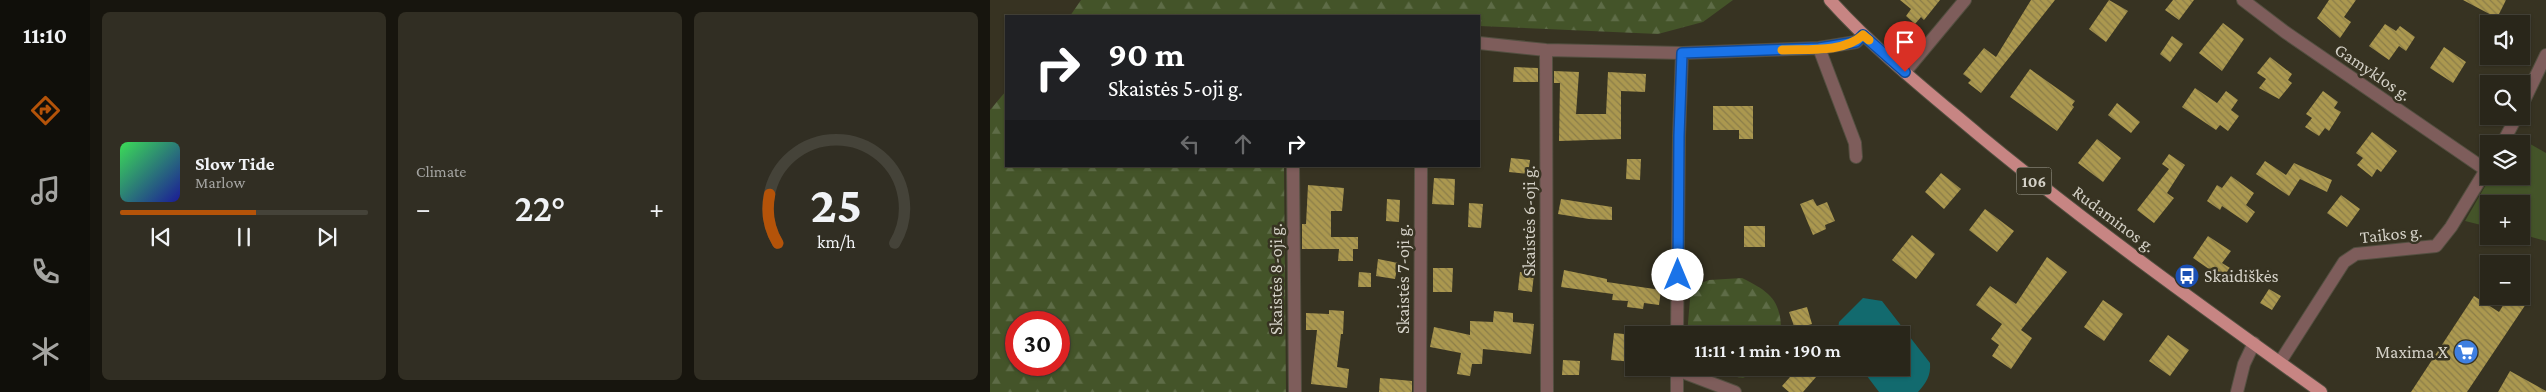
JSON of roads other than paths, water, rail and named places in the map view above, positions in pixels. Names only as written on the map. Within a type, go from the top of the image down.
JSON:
[{"type":"main road","name":"Rudaminos g.","points":[[1830,0],[1863,35],[1905,72],[2044,188],[2321,392]]},
{"type":"street","points":[[1905,72],[1965,0]]},
{"type":"street","name":"Gamyklos g.","points":[[2243,0],[2285,32],[2480,163]]},
{"type":"street","points":[[1480,43],[1546,50],[1682,53],[1819,48],[1856,42],[1863,35]]},
{"type":"street","points":[[1819,48],[1855,143],[1856,158]]},
{"type":"street","name":"Skaistės 6-oji g.","points":[[1546,50],[1548,392]]},
{"type":"street","points":[[1678,326],[1679,136],[1682,53]]},
{"type":"street","points":[[2530,88],[2546,55]]},
{"type":"street","name":"Skaistės 8-oji g.","points":[[1293,167],[1295,392]]},
{"type":"street","name":"Skaistės 7-oji g.","points":[[1420,392],[1421,167]]},
{"type":"street","name":"Taikos g.","points":[[2280,362],[2344,262],[2356,254],[2436,246],[2451,227],[2480,179]]},
{"type":"street","points":[[2237,392],[2244,364],[2254,343]]},
{"type":"street","points":[[1677,376],[1677,392]]},
{"type":"street","points":[[1695,376],[1735,392]]},
{"type":"water","points":[[1863,298],[1882,301],[1901,326],[1838,326],[1839,322]]},
{"type":"water","points":[[1910,337],[1930,363],[1930,372],[1927,379],[1918,392],[1879,392],[1867,376],[1910,376]]},
{"type":"place","name":"Skaidiškės","points":[[2187,276]]},
{"type":"place","name":"Maxima X","points":[[2466,352]]}]
